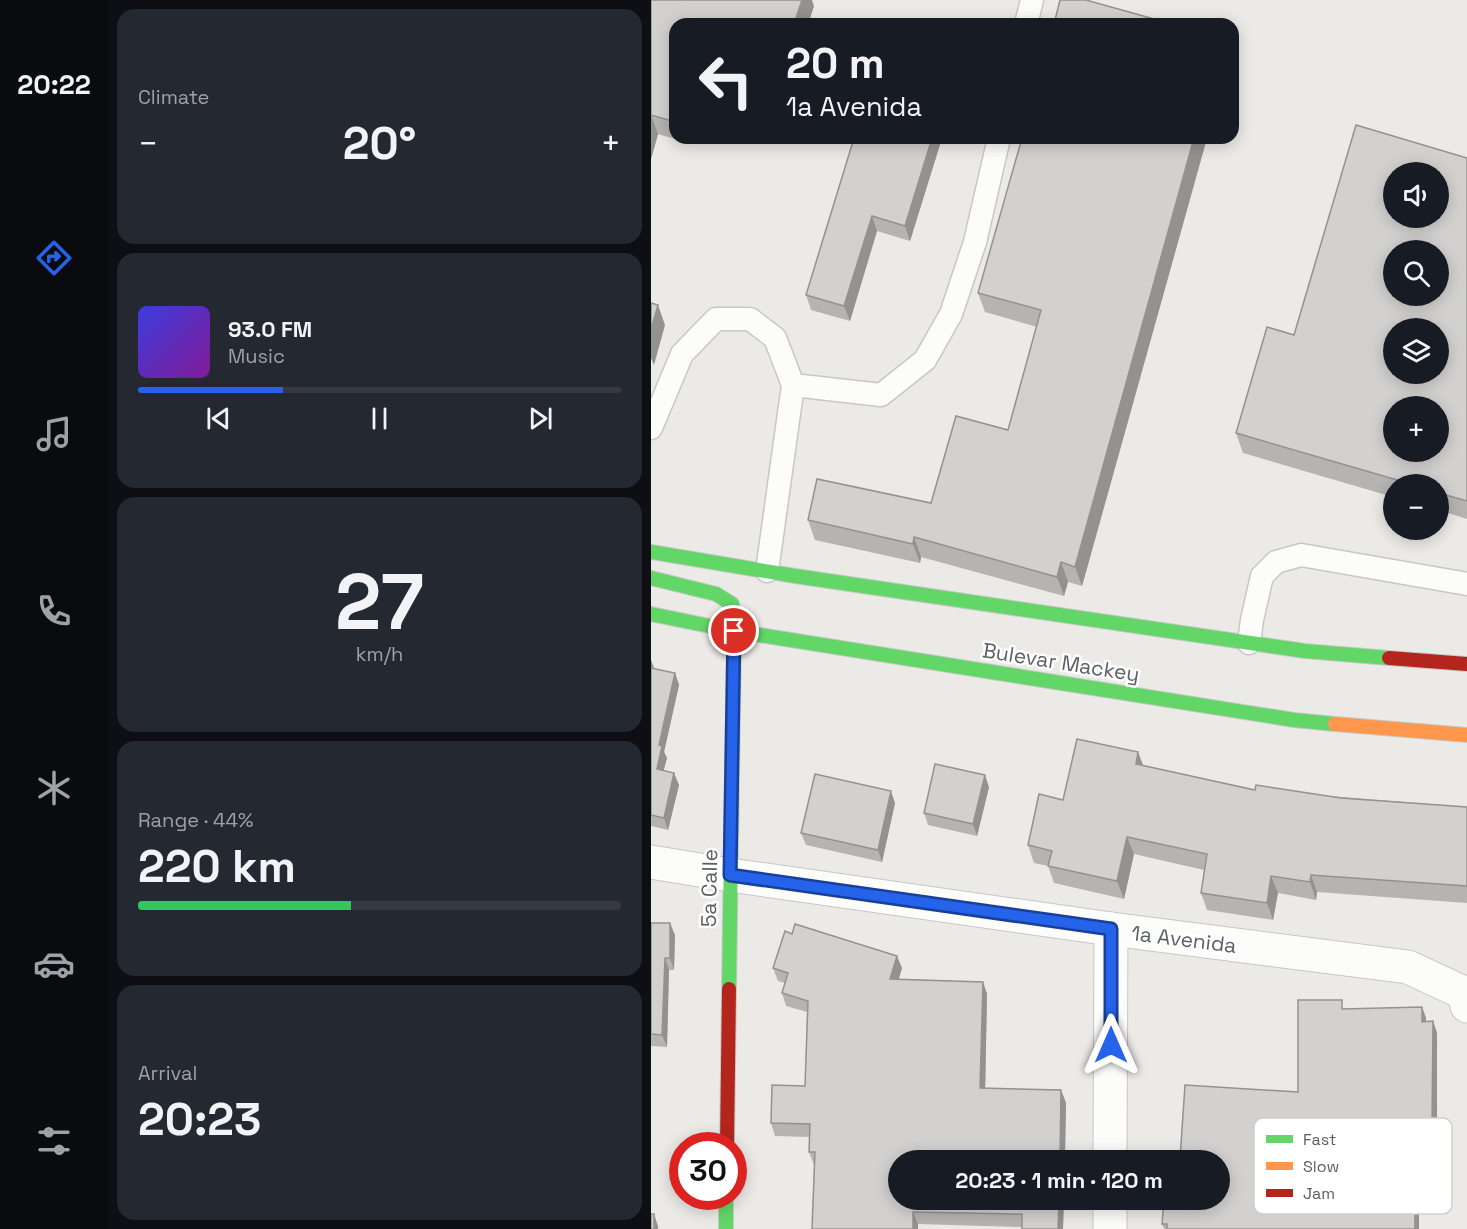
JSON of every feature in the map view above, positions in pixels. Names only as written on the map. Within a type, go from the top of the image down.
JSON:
[{"type":"main road","points":[[651,552],[1305,651],[1467,664]]},
{"type":"main road","name":"5a Calle","points":[[651,578],[716,594],[732,604],[734,631],[727,1132]]},
{"type":"main road","name":"Bulevar Mackey","points":[[651,614],[734,631],[1294,720],[1467,735]]},
{"type":"main road","points":[[726,1210],[726,1229]]},
{"type":"street","name":"1a Avenida","points":[[651,862],[1111,929],[1408,968],[1465,1000]]},
{"type":"street","points":[[1110,1150],[1111,929]]},
{"type":"street","points":[[1110,1210],[1110,1229]]},
{"type":"lane","points":[[1028,18],[1032,0]]},
{"type":"lane","points":[[793,385],[881,395],[925,360],[951,314],[975,242],[998,144]]},
{"type":"lane","points":[[651,428],[682,354],[716,320],[750,319],[775,338],[793,385],[767,571]]},
{"type":"lane","points":[[1249,643],[1262,576],[1276,562],[1301,555],[1467,584]]},
{"type":"building","points":[[651,0],[802,0],[796,18],[669,18],[669,120],[651,115]]},
{"type":"building","points":[[1060,0],[1086,0],[1150,18],[1056,18]]},
{"type":"building","points":[[1356,125],[1467,158],[1467,501],[1449,496],[1449,474],[1383,474],[1383,476],[1236,433],[1267,327],[1294,335]]},
{"type":"building","points":[[852,144],[930,144],[905,226],[872,216],[844,306],[806,295]]},
{"type":"building","points":[[1020,144],[1192,144],[1075,567],[1061,562],[1057,577],[914,537],[913,544],[808,520],[817,479],[931,503],[956,416],[1008,430],[1041,310],[978,293]]},
{"type":"building","points":[[651,303],[658,305],[651,330]]},
{"type":"building","points":[[651,668],[675,673],[659,745],[662,746],[657,769],[674,773],[664,818],[651,815]]},
{"type":"building","points":[[1077,739],[1138,752],[1136,764],[1255,790],[1256,785],[1341,798],[1467,807],[1467,886],[1311,875],[1310,882],[1271,876],[1267,903],[1201,893],[1207,854],[1127,837],[1117,881],[1048,866],[1052,851],[1028,845],[1039,794],[1063,800]]},
{"type":"building","points":[[935,764],[985,775],[973,824],[924,813]]},
{"type":"building","points":[[815,774],[891,791],[878,850],[801,833]]},
{"type":"building","points":[[651,923],[670,923],[670,958],[665,958],[662,1035],[651,1034]]},
{"type":"building","points":[[795,924],[897,956],[890,979],[983,982],[980,1088],[1061,1090],[1060,1150],[888,1150],[888,1210],[1059,1210],[1058,1229],[1022,1229],[1022,1214],[913,1212],[913,1229],[812,1229],[815,1152],[809,1152],[810,1124],[771,1123],[772,1085],[805,1086],[808,1001],[782,993],[788,973],[773,968],[785,931],[792,934]]},
{"type":"building","points":[[1298,1000],[1342,1000],[1342,1009],[1422,1007],[1422,1022],[1433,1021],[1432,1118],[1254,1118],[1254,1214],[1415,1214],[1415,1229],[1167,1229],[1167,1224],[1162,1224],[1163,1210],[1230,1210],[1230,1150],[1181,1150],[1185,1085],[1298,1092]]},
{"type":"building","points":[[651,1214],[654,1214],[654,1229],[651,1229]]},
{"type":"traffic: fast","points":[[651,552],[795,576],[1305,651],[1389,658]]},
{"type":"traffic: fast","points":[[651,578],[716,594],[732,604],[734,631],[729,989]]},
{"type":"traffic: fast","points":[[651,614],[734,631],[1294,720],[1335,724]]},
{"type":"traffic: fast","points":[[726,1210],[726,1229]]},
{"type":"traffic: slow","points":[[1335,724],[1467,735]]},
{"type":"traffic: jam","points":[[1389,658],[1467,664]]},
{"type":"traffic: jam","points":[[727,1132],[729,989]]},
{"type":"route","points":[[734,631],[730,875],[1111,929],[1111,1045]]}]
